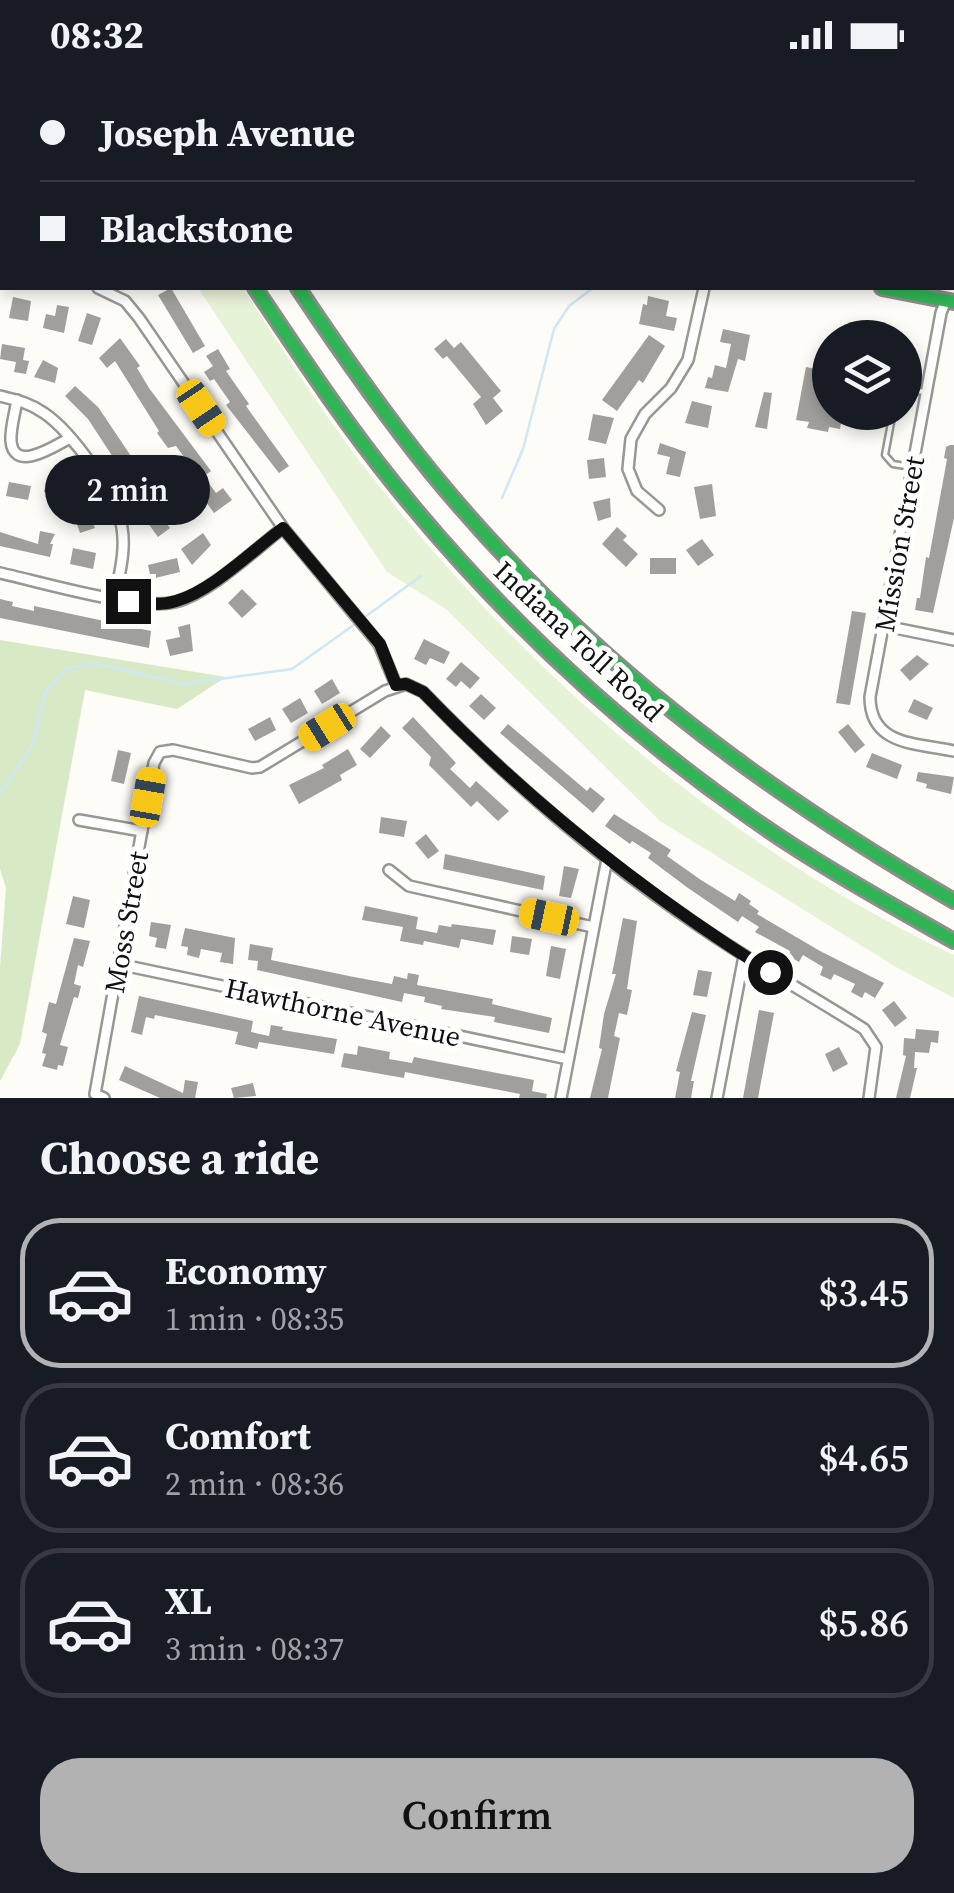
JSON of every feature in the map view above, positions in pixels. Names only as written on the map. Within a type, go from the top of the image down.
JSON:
[{"type":"main road","name":"Indiana Toll Road","points":[[255,290],[328,398],[409,504],[473,576],[575,677],[735,808],[853,885],[954,941]]},
{"type":"main road","name":"Indiana Toll Road","points":[[299,290],[355,374],[434,478],[483,535],[593,646],[750,775],[868,853],[954,901]]},
{"type":"main road","points":[[899,290],[949,296]]},
{"type":"street","points":[[102,290],[125,301],[140,318],[283,528],[380,644],[396,685],[406,684],[423,692],[561,822],[607,859],[744,956],[864,1029],[872,1038],[876,1057],[869,1098]]},
{"type":"street","points":[[659,510],[636,491],[628,469],[632,440],[645,414],[672,388],[688,360],[704,290]]},
{"type":"street","name":"Mission Street","points":[[949,296],[941,314],[870,712],[878,727],[892,738],[954,751]]},
{"type":"street","points":[[0,396],[44,412],[70,438],[111,499],[122,526],[115,598]]},
{"type":"street","points":[[17,400],[10,442],[15,452],[33,457],[70,438]]},
{"type":"street","points":[[0,573],[150,605],[176,602],[200,590],[283,528]]},
{"type":"street","points":[[885,626],[954,640]]},
{"type":"street","name":"Moss Street","points":[[100,1096],[118,964],[154,763],[160,752],[173,750],[260,767],[396,685]]},
{"type":"street","points":[[79,820],[142,832]]},
{"type":"street","points":[[561,1098],[607,859]]},
{"type":"street","points":[[389,870],[409,886],[592,927]]},
{"type":"street","points":[[717,1098],[744,956]]},
{"type":"street","name":"Hawthorne Avenue","points":[[118,964],[568,1059]]},
{"type":"lane","points":[[922,392],[927,392]]},
{"type":"lane","points":[[889,430],[885,455],[893,464],[913,467]]},
{"type":"green space","points":[[199,290],[244,290],[376,482],[499,623],[567,689],[638,752],[790,863],[871,912],[954,955],[954,998],[896,967],[660,821],[446,609],[387,572]]},
{"type":"green space","points":[[0,640],[226,677],[177,709],[85,690],[20,1044],[0,1081],[0,967],[6,888],[0,869]]},
{"type":"building","points":[[172,290],[205,346],[193,353],[158,295]]},
{"type":"building","points":[[648,296],[669,301],[666,316],[677,318],[674,331],[639,324]]},
{"type":"building","points":[[13,297],[31,301],[28,321],[9,318]]},
{"type":"building","points":[[57,305],[69,307],[64,333],[43,328],[46,314],[55,316]]},
{"type":"building","points":[[87,313],[101,318],[92,345],[78,341]]},
{"type":"building","points":[[723,329],[750,335],[745,361],[738,359],[728,392],[705,388],[715,365],[726,368],[731,344],[720,342]]},
{"type":"building","points":[[649,335],[665,346],[643,383],[639,380],[617,411],[602,400]]},
{"type":"building","points":[[120,338],[140,366],[137,368],[149,388],[211,471],[200,479],[176,446],[168,448],[157,433],[115,361],[107,368],[99,358]]},
{"type":"building","points":[[446,339],[454,348],[461,342],[501,391],[493,398],[503,411],[486,425],[473,404],[481,397],[447,356],[443,359],[434,349]]},
{"type":"building","points":[[2,344],[25,348],[23,360],[29,361],[26,374],[14,372],[16,362],[0,359]]},
{"type":"building","points":[[218,349],[230,369],[226,371],[249,404],[246,406],[289,466],[279,473],[226,405],[230,402],[214,379],[210,381],[204,372],[213,366],[206,356]]},
{"type":"building","points":[[43,360],[58,368],[55,383],[34,377]]},
{"type":"building","points":[[806,367],[812,368],[812,429],[807,428],[809,422],[796,420]]},
{"type":"building","points":[[75,386],[98,407],[137,465],[124,474],[88,419],[65,396]]},
{"type":"building","points":[[764,392],[772,393],[767,429],[755,427]]},
{"type":"building","points":[[692,401],[712,406],[708,428],[685,423]]},
{"type":"building","points":[[593,414],[614,418],[606,444],[588,440]]},
{"type":"building","points":[[660,443],[686,452],[680,477],[666,474],[670,457],[657,454]]},
{"type":"building","points":[[954,445],[954,518],[933,613],[915,610],[926,557],[929,558],[946,447]]},
{"type":"building","points":[[604,458],[606,477],[589,479],[587,460]]},
{"type":"building","points":[[147,477],[150,482],[154,479],[162,492],[149,500],[170,528],[158,537],[145,519],[149,515],[132,487]]},
{"type":"building","points":[[47,478],[69,483],[66,497],[44,492]]},
{"type":"building","points":[[9,482],[31,486],[28,500],[6,496]]},
{"type":"building","points":[[208,482],[216,493],[223,488],[232,500],[214,513],[197,489]]},
{"type":"building","points":[[712,484],[716,516],[700,519],[694,487]]},
{"type":"building","points":[[610,498],[611,517],[598,521],[593,502]]},
{"type":"building","points":[[88,508],[95,528],[80,533],[73,513]]},
{"type":"building","points":[[617,527],[627,536],[623,540],[638,554],[626,567],[602,544]]},
{"type":"building","points":[[40,531],[55,534],[50,557],[0,546],[0,532],[38,544]]},
{"type":"building","points":[[203,533],[211,545],[192,565],[181,549]]},
{"type":"building","points":[[702,539],[714,555],[698,566],[686,550]]},
{"type":"building","points":[[73,548],[96,553],[93,569],[70,564]]},
{"type":"building","points":[[177,558],[180,572],[151,579],[148,565]]},
{"type":"building","points":[[650,558],[676,558],[676,574],[650,574]]},
{"type":"building","points":[[242,589],[257,604],[242,618],[228,603]]},
{"type":"building","points":[[0,599],[34,611],[34,606],[151,631],[149,648],[0,618]]},
{"type":"building","points":[[852,611],[866,613],[850,705],[836,703]]},
{"type":"building","points":[[190,624],[193,651],[170,656],[166,640],[180,637],[178,627]]},
{"type":"building","points":[[424,639],[450,652],[444,664],[430,658],[426,665],[414,659]]},
{"type":"building","points":[[917,655],[929,664],[910,681],[900,670]]},
{"type":"building","points":[[461,662],[480,678],[470,689],[461,681],[456,687],[446,679]]},
{"type":"building","points":[[332,679],[340,693],[322,704],[314,691]]},
{"type":"building","points":[[481,694],[496,708],[484,720],[469,706]]},
{"type":"building","points":[[300,698],[308,713],[291,723],[282,709]]},
{"type":"building","points":[[914,699],[933,708],[927,720],[908,712]]},
{"type":"building","points":[[270,717],[276,730],[255,741],[248,729]]},
{"type":"building","points":[[413,717],[456,763],[450,769],[470,788],[476,781],[509,811],[498,821],[477,801],[471,807],[429,765],[431,757],[402,728]]},
{"type":"building","points":[[508,724],[587,791],[590,787],[605,799],[593,813],[500,733]]},
{"type":"building","points":[[848,724],[865,745],[855,753],[838,732]]},
{"type":"building","points":[[381,726],[391,736],[370,758],[360,749]]},
{"type":"building","points":[[348,749],[357,765],[340,775],[342,780],[299,804],[289,785],[324,768],[322,765]]},
{"type":"building","points":[[118,750],[131,753],[124,784],[111,781]]},
{"type":"building","points":[[872,753],[902,765],[897,779],[866,767]]},
{"type":"building","points":[[918,772],[954,777],[951,794],[926,788],[927,784],[916,781]]},
{"type":"building","points":[[614,814],[671,850],[667,856],[701,880],[735,901],[739,893],[751,901],[749,904],[759,911],[757,914],[884,983],[875,998],[865,992],[862,998],[851,992],[855,984],[834,974],[831,980],[820,975],[823,967],[803,955],[799,962],[788,956],[790,951],[755,932],[759,927],[742,916],[738,922],[688,888],[648,858],[651,853],[605,826]]},
{"type":"building","points":[[381,817],[407,821],[404,837],[379,833]]},
{"type":"building","points":[[426,834],[439,851],[428,859],[415,843]]},
{"type":"building","points":[[445,854],[545,876],[543,890],[443,869]]},
{"type":"building","points":[[564,866],[579,869],[571,898],[559,896]]},
{"type":"building","points":[[73,896],[90,900],[84,928],[66,924]]},
{"type":"building","points":[[365,906],[418,917],[416,929],[437,933],[439,925],[452,924],[496,930],[493,945],[461,939],[459,948],[400,941],[403,927],[362,920]]},
{"type":"building","points":[[623,918],[637,921],[627,989],[632,990],[627,1015],[619,1013],[614,1036],[620,1038],[608,1098],[590,1098],[602,1049],[599,1048],[604,1014],[616,974],[612,974]]},
{"type":"building","points":[[151,922],[171,925],[166,949],[155,947],[157,938],[149,936]]},
{"type":"building","points":[[185,928],[235,938],[233,964],[220,962],[222,953],[201,949],[199,958],[187,955],[188,947],[181,946]]},
{"type":"building","points":[[512,936],[532,939],[529,955],[510,952]]},
{"type":"building","points":[[74,938],[90,941],[83,967],[78,965],[74,984],[81,986],[60,1045],[68,1047],[63,1066],[58,1065],[57,1070],[42,1066],[47,1034],[42,1032],[49,1002],[56,1004]]},
{"type":"building","points":[[250,944],[273,948],[271,960],[392,984],[394,976],[407,979],[408,973],[419,975],[417,985],[493,999],[492,1004],[552,1018],[549,1033],[494,1022],[495,1017],[441,1009],[442,1006],[424,1002],[425,997],[404,993],[402,1002],[257,970],[258,961],[248,960]]},
{"type":"building","points":[[551,946],[566,949],[560,979],[546,976]]},
{"type":"building","points":[[698,970],[712,972],[707,997],[693,995]]},
{"type":"building","points":[[139,996],[253,1021],[251,1032],[269,1036],[271,1025],[337,1039],[334,1054],[259,1042],[257,1049],[235,1044],[238,1032],[155,1015],[154,1019],[146,1017],[142,1035],[131,1032]]},
{"type":"building","points":[[894,1001],[907,1018],[895,1027],[882,1010]]},
{"type":"building","points":[[759,1010],[774,1013],[758,1098],[743,1098]]},
{"type":"building","points":[[692,1012],[706,1015],[691,1081],[691,1098],[675,1098],[680,1072],[676,1071]]},
{"type":"building","points":[[916,1029],[939,1031],[938,1043],[931,1042],[929,1053],[915,1052],[917,1068],[910,1098],[896,1098],[906,1056],[904,1038],[915,1039]]},
{"type":"building","points":[[358,1046],[390,1052],[389,1059],[412,1063],[414,1057],[534,1080],[532,1091],[547,1094],[546,1098],[519,1098],[520,1094],[405,1072],[404,1078],[341,1067],[344,1053],[357,1055]]},
{"type":"building","points":[[839,1047],[848,1064],[833,1072],[825,1054]]},
{"type":"building","points":[[125,1066],[183,1093],[185,1080],[198,1082],[195,1098],[160,1098],[119,1080]]},
{"type":"building","points":[[253,1083],[256,1096],[234,1098],[231,1088]]},
{"type":"waterway","points":[[502,498],[523,449],[554,329],[569,306],[590,290]]},
{"type":"waterway","points":[[362,619],[421,576]]},
{"type":"waterway","points":[[0,794],[33,744],[45,692],[66,669],[93,663],[184,684],[292,669],[355,624]]},
{"type":"traffic: fast","points":[[256,290],[340,413],[395,485],[474,576],[560,662],[651,742],[747,815],[823,865],[954,941]]},
{"type":"traffic: fast","points":[[299,290],[362,382],[431,472],[488,538],[609,657],[739,762],[954,901]]},
{"type":"traffic: fast","points":[[892,290],[954,302]]},
{"type":"route","points":[[128,601],[150,605],[176,602],[200,590],[283,528],[380,644],[396,685],[414,686],[423,692],[561,822],[700,928],[770,972]]}]
